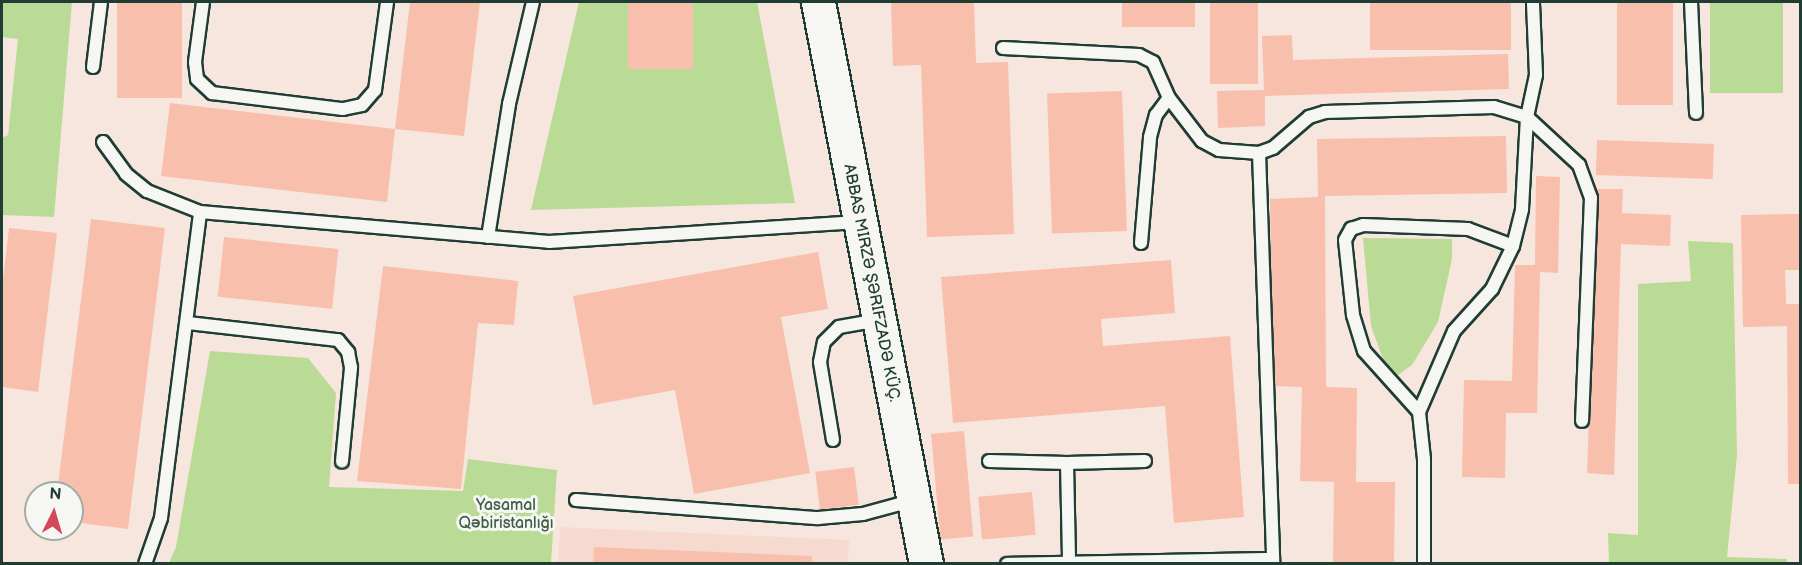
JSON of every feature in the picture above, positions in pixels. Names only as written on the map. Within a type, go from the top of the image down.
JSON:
[{"type":"main road","name":"ABBAS MIRZƏ ŞƏRIFZADƏ KÜÇ.","points":[[818,2],[926,564]]},
{"type":"lane","points":[[93,67],[101,2]]},
{"type":"lane","points":[[202,2],[195,62],[197,80],[212,93],[344,110],[362,105],[375,90],[387,2]]},
{"type":"lane","points":[[488,237],[509,104],[533,2]]},
{"type":"lane","points":[[1424,564],[1424,459],[1419,412],[1454,331],[1492,289],[1514,246],[1527,174],[1527,117],[1536,75],[1533,2]]},
{"type":"lane","points":[[1691,2],[1696,113]]},
{"type":"lane","points":[[1003,48],[1139,55],[1154,62],[1169,98],[1202,141],[1219,150],[1259,153],[1273,148],[1310,117],[1325,112],[1494,107],[1527,117],[1579,165],[1591,198],[1582,421]]},
{"type":"lane","points":[[1141,243],[1150,137],[1156,115],[1169,98]]},
{"type":"lane","points":[[103,142],[126,174],[147,191],[200,212],[488,237],[596,242],[860,222]]},
{"type":"lane","points":[[1007,564],[1069,561],[1272,561],[1259,153]]},
{"type":"lane","points":[[145,564],[161,518],[188,323],[200,212]]},
{"type":"lane","points":[[1419,412],[1364,351],[1353,315],[1345,240],[1351,229],[1363,225],[1468,228],[1514,246]]},
{"type":"lane","points":[[833,440],[820,362],[824,342],[839,327],[879,319]]},
{"type":"lane","points":[[188,323],[338,340],[348,351],[351,368],[342,462]]},
{"type":"lane","points":[[988,461],[1067,463],[1145,461]]},
{"type":"lane","points":[[1067,463],[1069,561]]},
{"type":"lane","points":[[576,500],[818,518],[863,514],[913,501]]},
{"type":"shaded area","points":[[560,527],[849,540],[848,563],[558,564]]},
{"type":"green space","points":[[2,2],[72,2],[54,217],[2,215],[2,138],[8,135],[18,39],[2,37]]},
{"type":"green space","points":[[579,2],[757,2],[795,203],[531,210]]},
{"type":"green space","points":[[1710,2],[1783,2],[1783,93],[1710,93]]},
{"type":"green space","points":[[1363,238],[1452,239],[1452,259],[1438,322],[1412,365],[1398,375],[1386,367],[1371,326]]},
{"type":"green space","points":[[1688,241],[1733,243],[1737,455],[1727,557],[1787,559],[1787,563],[1609,563],[1608,533],[1638,535],[1638,284],[1691,281]]},
{"type":"green space","name":"Yasamal Qəbiristanlığı","points":[[210,351],[308,358],[336,393],[329,487],[463,491],[468,459],[557,470],[551,563],[169,563],[176,547]]},
{"type":"building","points":[[117,2],[182,2],[182,98],[117,98]]},
{"type":"building","points":[[410,2],[480,2],[464,136],[395,129]]},
{"type":"building","points":[[628,2],[693,2],[693,69],[628,69]]},
{"type":"building","points":[[891,2],[974,2],[976,63],[1008,62],[1014,234],[927,237],[921,65],[893,66]]},
{"type":"building","points":[[1122,2],[1195,2],[1195,27],[1122,27]]},
{"type":"building","points":[[1210,2],[1258,2],[1258,84],[1210,84]]},
{"type":"building","points":[[1370,2],[1511,2],[1511,50],[1370,50]]},
{"type":"building","points":[[1617,2],[1673,2],[1673,105],[1617,105]]},
{"type":"building","points":[[1292,35],[1293,60],[1508,54],[1509,89],[1265,96],[1265,126],[1218,128],[1217,91],[1264,90],[1262,36]]},
{"type":"building","points":[[1122,91],[1127,231],[1052,234],[1047,94]]},
{"type":"building","points":[[170,103],[395,129],[387,202],[161,176]]},
{"type":"building","points":[[1506,136],[1507,193],[1325,196],[1326,387],[1357,388],[1356,482],[1395,482],[1394,564],[1333,564],[1334,482],[1300,481],[1302,387],[1273,386],[1270,199],[1318,197],[1317,139]]},
{"type":"building","points":[[1597,140],[1714,144],[1713,179],[1596,175]]},
{"type":"building","points":[[1536,176],[1560,177],[1558,273],[1540,272],[1537,413],[1506,413],[1505,478],[1462,477],[1464,380],[1512,381],[1515,265],[1535,265]]},
{"type":"building","points":[[1597,189],[1623,189],[1622,213],[1671,215],[1670,246],[1621,244],[1614,475],[1587,473]]},
{"type":"building","points":[[1800,214],[1800,270],[1785,270],[1786,304],[1800,304],[1800,484],[1788,484],[1787,326],[1743,327],[1741,215]]},
{"type":"building","points":[[91,219],[165,228],[128,529],[84,524],[84,481],[58,481]]},
{"type":"building","points":[[9,228],[57,233],[38,392],[2,387],[2,288]]},
{"type":"building","points":[[224,237],[338,249],[332,309],[218,297]]},
{"type":"building","points":[[818,252],[828,309],[781,317],[810,473],[694,494],[675,390],[593,405],[573,296]]},
{"type":"building","points":[[1171,260],[1175,313],[1101,319],[1103,346],[1230,336],[1244,517],[1174,523],[1165,406],[953,423],[941,277]]},
{"type":"building","points":[[383,266],[518,281],[514,325],[478,323],[461,489],[357,481]]},
{"type":"building","points":[[964,431],[973,537],[940,539],[931,434]]},
{"type":"building","points":[[854,467],[859,505],[820,509],[815,472]]},
{"type":"building","points":[[1032,492],[1036,535],[982,540],[978,497]]},
{"type":"building","points":[[594,547],[812,556],[812,564],[593,564]]}]
